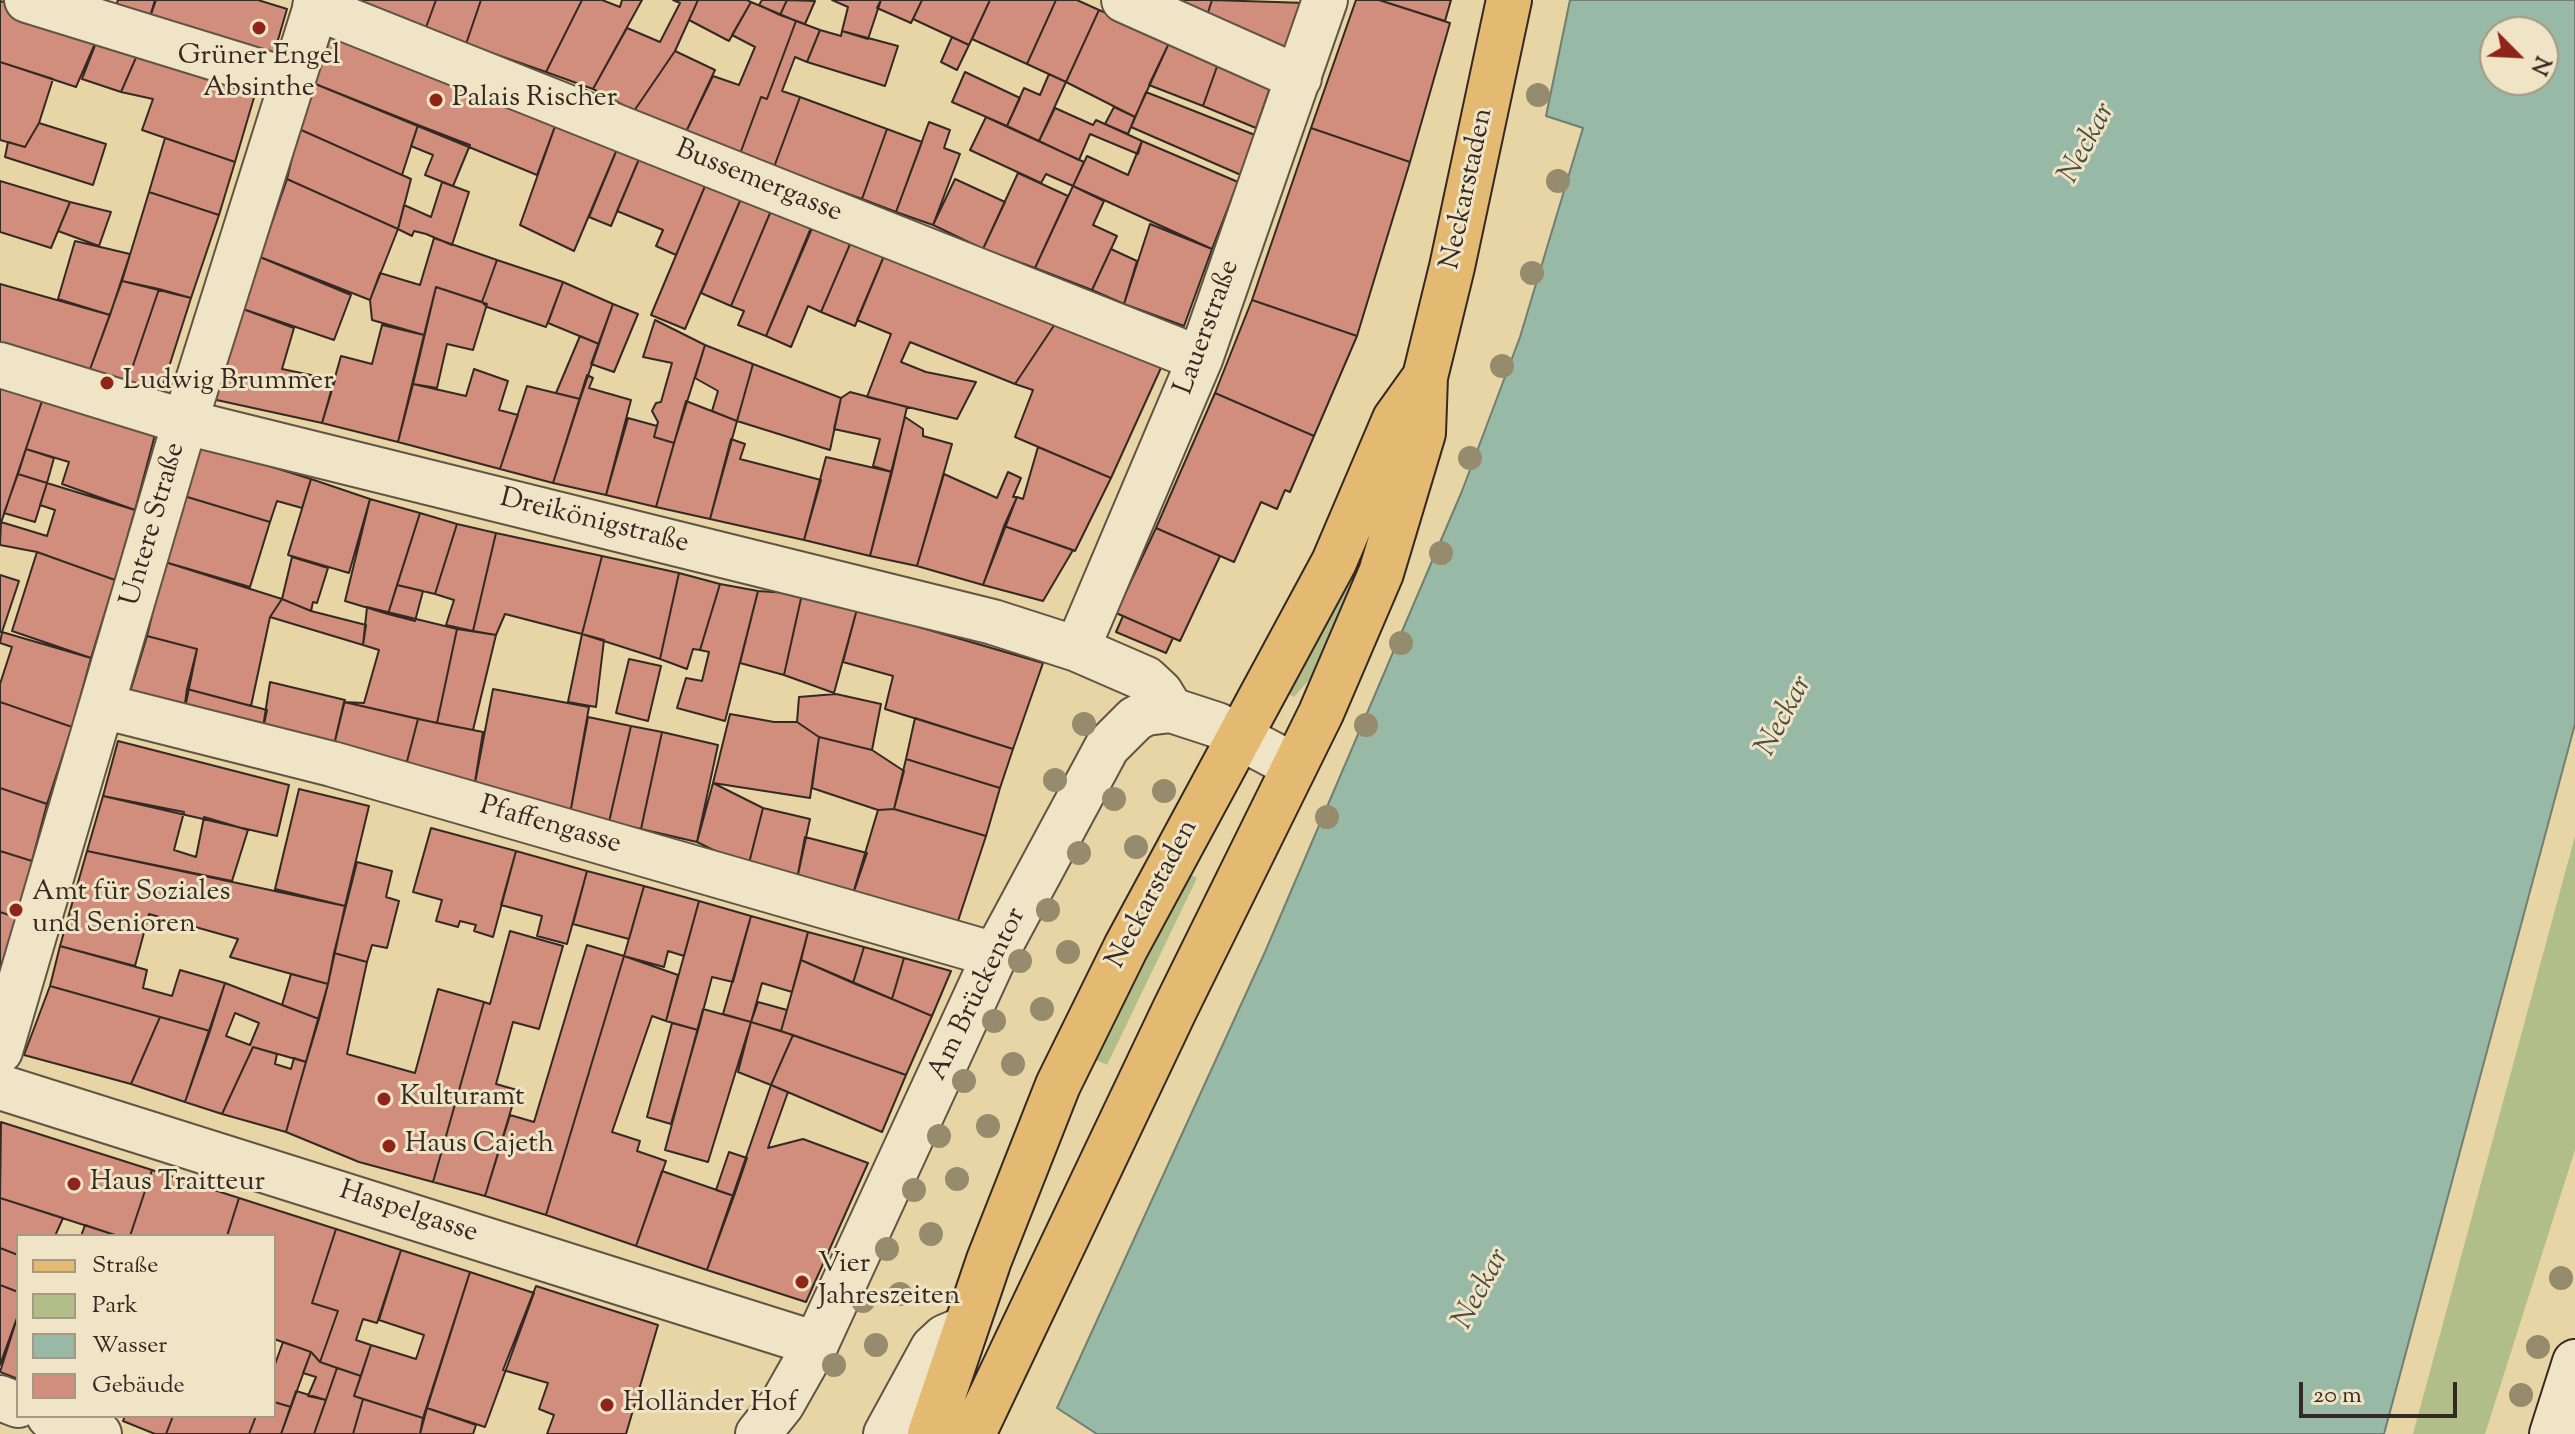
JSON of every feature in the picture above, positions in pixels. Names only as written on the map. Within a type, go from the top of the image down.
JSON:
[{"type":"main road","name":"Neckarstaden","points":[[973,1434],[1321,713],[1381,573],[1423,433],[1425,377],[1452,267],[1509,0]]},
{"type":"main road","name":"Neckarstaden","points":[[930,1434],[964,1329],[1058,1085],[1126,947],[1334,562],[1395,419],[1425,377]]},
{"type":"street","points":[[27,0],[290,81]]},
{"type":"street","points":[[1124,0],[1299,78]]},
{"type":"street","name":"Lauerstraße","points":[[1058,642],[1200,359],[1325,0]]},
{"type":"street","name":"Untere Straße","points":[[6,1076],[29,918],[102,706],[185,422],[316,3]]},
{"type":"street","name":"Bussemergasse","points":[[316,3],[1200,359]]},
{"type":"street","name":"Dreikönigstraße","points":[[0,365],[185,422],[1058,642],[1146,679],[1160,692],[1171,710]]},
{"type":"street","name":"Pfaffengasse","points":[[102,706],[332,764],[995,955]]},
{"type":"street","points":[[1171,710],[1197,717],[1294,766]]},
{"type":"street","name":"Am Brückentor","points":[[758,1434],[782,1404],[816,1344],[995,955],[1107,747],[1135,719],[1146,713],[1171,710]]},
{"type":"street","name":"Haspelgasse","points":[[6,1076],[816,1344]]},
{"type":"street","points":[[886,1434],[933,1348],[964,1329]]},
{"type":"street","points":[[2552,1434],[2575,1362]]},
{"type":"street","points":[[55,1418],[99,1434]]},
{"type":"green space","points":[[1377,509],[1361,570],[1316,672],[1294,697],[1287,693]]},
{"type":"green space","points":[[2575,836],[2575,1150],[2485,1434],[2413,1434]]},
{"type":"green space","points":[[1187,873],[1197,878],[1107,1065],[1094,1059]]},
{"type":"water","name":"Neckar","points":[[1570,0],[2575,0],[2575,724],[2384,1434],[1097,1434],[1057,1408],[1265,952],[1462,491],[1520,337],[1583,128],[1546,116]]},
{"type":"building","points":[[118,0],[155,0],[149,20],[115,8]]},
{"type":"building","points":[[156,0],[258,0],[287,9],[273,57],[149,20]]},
{"type":"building","points":[[343,0],[436,0],[425,30]]},
{"type":"building","points":[[436,0],[481,0],[466,44],[425,30]]},
{"type":"building","points":[[481,0],[582,0],[546,72],[466,44]]},
{"type":"building","points":[[582,0],[602,0],[620,7],[622,0],[642,0],[593,89],[546,72]]},
{"type":"building","points":[[673,0],[698,0],[675,51],[634,111],[593,89],[627,28],[660,42],[680,3]]},
{"type":"building","points":[[698,0],[751,2],[729,41],[689,20]]},
{"type":"building","points":[[762,0],[787,0],[780,15],[759,5]]},
{"type":"building","points":[[787,0],[815,1],[805,24],[780,15]]},
{"type":"building","points":[[832,0],[881,0],[868,39],[842,31],[848,7]]},
{"type":"building","points":[[881,0],[922,0],[911,23],[877,8]]},
{"type":"building","points":[[922,0],[990,0],[969,45],[913,19]]},
{"type":"building","points":[[990,0],[1056,0],[1027,64],[972,39]]},
{"type":"building","points":[[1056,0],[1077,0],[1099,10],[1066,82],[1027,64]]},
{"type":"building","points":[[1168,0],[1212,0],[1205,22]]},
{"type":"building","points":[[1212,0],[1306,3],[1290,56],[1205,22]]},
{"type":"building","points":[[1356,0],[1379,0],[1450,23],[1410,162],[1311,128]]},
{"type":"building","points":[[1379,0],[1451,0],[1445,21]]},
{"type":"building","points":[[0,1],[101,30],[76,87],[0,62]]},
{"type":"building","points":[[751,2],[796,21],[767,99],[761,97],[740,154],[685,134],[713,76],[739,85],[755,47],[732,35]]},
{"type":"building","points":[[1099,10],[1170,41],[1135,117],[1066,82]]},
{"type":"building","points":[[796,21],[820,30],[807,62],[795,57],[782,91],[800,97],[774,167],[740,154],[761,97],[767,99]]},
{"type":"building","name":"Palais Rischer","points":[[332,27],[558,118],[537,175],[313,83]]},
{"type":"building","points":[[101,30],[141,46],[121,92],[82,79]]},
{"type":"building","points":[[820,30],[841,36],[842,31],[898,46],[885,86],[807,62]]},
{"type":"building","points":[[952,37],[969,45],[957,70],[941,62]]},
{"type":"building","points":[[1170,41],[1219,61],[1203,106],[1149,85]]},
{"type":"building","points":[[141,46],[258,84],[235,162],[142,130],[153,99],[121,92]]},
{"type":"building","points":[[675,51],[715,70],[685,134],[634,111]]},
{"type":"building","points":[[1219,61],[1272,82],[1256,128],[1203,106]]},
{"type":"building","points":[[0,62],[53,79],[39,123],[25,147],[0,140]]},
{"type":"building","points":[[965,72],[1020,98],[1007,126],[952,102]]},
{"type":"building","points":[[1049,74],[1066,82],[1039,141],[1007,126],[1024,88],[1040,95]]},
{"type":"building","points":[[313,83],[418,125],[402,175],[299,129]]},
{"type":"building","points":[[1146,92],[1255,135],[1241,175],[1131,127]]},
{"type":"building","points":[[800,97],[887,129],[862,199],[774,167]]},
{"type":"building","points":[[1114,107],[1135,117],[1128,134],[1105,124]]},
{"type":"building","points":[[1055,108],[1093,125],[1096,120],[1142,141],[1138,154],[1090,134],[1079,160],[1039,141]]},
{"type":"building","points":[[986,117],[1084,162],[1073,186],[1046,174],[1041,183],[970,150]]},
{"type":"building","points":[[558,118],[620,142],[574,251],[520,225]]},
{"type":"building","points":[[929,122],[950,130],[944,148],[960,154],[933,225],[896,212]]},
{"type":"building","points":[[39,123],[106,144],[93,185],[5,157],[8,142],[25,147]]},
{"type":"building","points":[[418,125],[470,145],[453,186],[425,175],[433,155],[411,146]]},
{"type":"building","points":[[1311,128],[1410,162],[1357,336],[1252,300]]},
{"type":"building","points":[[299,129],[411,179],[398,229],[287,179]]},
{"type":"building","points":[[887,129],[922,142],[896,212],[862,199]]},
{"type":"building","points":[[165,138],[235,162],[219,215],[149,192]]},
{"type":"building","points":[[1142,141],[1238,182],[1212,249],[1073,186],[1087,156],[1128,175]]},
{"type":"building","points":[[620,142],[642,152],[611,226],[589,217]]},
{"type":"building","points":[[642,152],[708,179],[676,255],[656,246],[663,230],[617,211]]},
{"type":"building","points":[[1018,173],[1068,196],[1035,268],[983,249]]},
{"type":"building","points":[[287,179],[398,229],[370,300],[260,257]]},
{"type":"building","points":[[708,179],[743,194],[685,329],[651,315]]},
{"type":"building","points":[[955,179],[1005,202],[983,249],[933,225]]},
{"type":"building","points":[[0,181],[70,202],[51,248],[0,232]]},
{"type":"building","points":[[442,182],[469,192],[452,245],[426,234],[414,231],[412,236],[398,229],[404,205],[431,217]]},
{"type":"building","points":[[1073,186],[1104,201],[1093,225],[1117,236],[1092,290],[1035,268]]},
{"type":"building","points":[[149,192],[219,215],[191,298],[122,281]]},
{"type":"building","points":[[743,194],[773,206],[731,306],[701,293]]},
{"type":"building","points":[[70,202],[111,212],[99,246],[58,231]]},
{"type":"building","points":[[773,206],[813,223],[766,336],[738,325],[744,311],[731,306]]},
{"type":"building","points":[[1150,224],[1212,249],[1184,326],[1124,304]]},
{"type":"building","points":[[813,226],[851,242],[821,312],[808,306],[791,347],[766,336]]},
{"type":"building","points":[[434,238],[497,260],[482,302],[436,287],[424,335],[372,320],[370,300],[380,273],[420,285]]},
{"type":"building","points":[[75,241],[130,254],[110,315],[58,299]]},
{"type":"building","points":[[851,242],[884,256],[855,326],[821,312]]},
{"type":"building","points":[[1111,249],[1137,261],[1124,304],[1092,290]]},
{"type":"building","points":[[884,256],[1059,318],[1015,384],[910,342],[901,362],[926,372],[976,382],[957,419],[867,397],[891,334],[857,320]]},
{"type":"building","points":[[260,257],[351,295],[334,340],[243,309]]},
{"type":"building","points":[[497,260],[563,282],[546,327],[487,307],[482,302]]},
{"type":"building","points":[[122,281],[159,289],[127,383],[89,372]]},
{"type":"building","points":[[563,282],[613,304],[599,344],[548,323]]},
{"type":"building","points":[[0,284],[110,315],[89,372],[0,343]]},
{"type":"building","points":[[436,287],[487,304],[473,350],[447,344],[437,388],[413,384]]},
{"type":"building","points":[[159,289],[191,298],[160,395],[127,383]]},
{"type":"building","points":[[1252,300],[1357,336],[1314,436],[1215,393]]},
{"type":"building","points":[[613,304],[638,314],[614,372],[591,364]]},
{"type":"building","points":[[243,309],[294,328],[282,369],[335,380],[322,423],[212,399]]},
{"type":"building","points":[[1059,318],[1165,359],[1111,478],[1015,437],[1033,390],[1015,384]]},
{"type":"building","points":[[655,320],[705,345],[674,443],[654,437],[658,422],[652,411],[656,403],[661,402],[672,363],[643,357]]},
{"type":"building","points":[[382,325],[424,335],[398,442],[322,423],[341,356],[372,364]]},
{"type":"building","points":[[580,336],[599,344],[580,399],[556,393]]},
{"type":"building","points":[[705,345],[753,364],[737,421],[712,411],[718,391],[695,378]]},
{"type":"building","points":[[753,364],[841,398],[830,450],[737,421]]},
{"type":"building","points":[[474,369],[508,381],[499,410],[518,415],[500,469],[398,442],[413,384],[466,396]]},
{"type":"building","points":[[587,375],[593,378],[589,388],[631,400],[606,495],[553,483]]},
{"type":"building","points":[[0,384],[43,398],[0,526]]},
{"type":"building","points":[[527,386],[580,399],[553,483],[500,469]]},
{"type":"building","points":[[850,392],[907,407],[892,472],[873,466],[880,439],[834,429],[841,398]]},
{"type":"building","points":[[1215,393],[1314,436],[1290,492],[1285,490],[1277,509],[1261,502],[1234,562],[1156,528]]},
{"type":"building","points":[[43,398],[156,431],[135,510],[62,484],[69,462],[26,449]]},
{"type":"building","points":[[686,401],[737,421],[710,519],[656,507]]},
{"type":"building","points":[[905,417],[923,429],[923,436],[952,444],[917,566],[870,556]]},
{"type":"building","points":[[628,418],[657,426],[654,437],[674,443],[656,507],[606,495]]},
{"type":"building","points":[[731,439],[745,444],[740,459],[821,480],[804,540],[710,519]]},
{"type":"building","points":[[198,444],[311,479],[302,508],[277,501],[270,522],[184,496]]},
{"type":"building","points":[[1038,447],[1111,478],[1075,551],[1004,526],[1017,497],[1023,499]]},
{"type":"building","points":[[26,449],[54,458],[47,483],[18,474]]},
{"type":"building","points":[[826,457],[892,472],[870,556],[804,540]]},
{"type":"building","points":[[1008,472],[1021,478],[1013,497],[1017,497],[983,585],[917,566],[944,474],[997,498]]},
{"type":"building","points":[[18,474],[47,483],[35,522],[4,513]]},
{"type":"building","points":[[311,479],[370,499],[349,573],[288,555]]},
{"type":"building","points":[[47,483],[135,510],[115,580],[37,552],[0,545],[1,522],[47,536],[55,510],[40,505]]},
{"type":"building","points":[[184,496],[270,522],[250,587],[165,562]]},
{"type":"building","points":[[370,499],[420,513],[388,614],[345,601]]},
{"type":"building","points":[[420,513],[457,524],[435,594],[397,585]]},
{"type":"building","points":[[457,524],[496,533],[473,631],[446,625],[454,600],[435,594]]},
{"type":"building","points":[[1004,526],[1073,550],[1043,601],[983,585]]},
{"type":"building","points":[[1156,528],[1220,556],[1180,641],[1116,613]]},
{"type":"building","points":[[496,533],[602,556],[582,634],[505,614],[496,635],[473,631]]},
{"type":"building","points":[[37,552],[115,580],[91,658],[12,631]]},
{"type":"building","points":[[602,556],[679,573],[660,659],[582,634]]},
{"type":"building","points":[[292,557],[328,568],[317,603],[313,602],[311,611],[282,599]]},
{"type":"building","points":[[165,562],[282,599],[270,617],[251,706],[187,689],[197,649],[147,636]]},
{"type":"building","points":[[679,573],[720,584],[700,650],[693,649],[687,669],[660,659]]},
{"type":"building","points":[[0,575],[19,581],[2,632],[0,632]]},
{"type":"building","points":[[720,584],[758,591],[725,721],[677,708],[686,678],[702,681],[709,652],[700,650]]},
{"type":"building","points":[[397,585],[423,591],[415,621],[388,614]]},
{"type":"building","points":[[758,591],[802,594],[784,675],[740,663]]},
{"type":"building","points":[[802,594],[857,609],[834,693],[784,675]]},
{"type":"building","points":[[282,599],[311,611],[366,625],[363,645],[270,617]]},
{"type":"building","points":[[367,607],[457,629],[437,723],[344,702],[364,703],[379,650],[363,645]]},
{"type":"building","points":[[857,609],[1043,663],[1013,749],[885,709],[893,676],[843,662]]},
{"type":"building","points":[[1123,616],[1173,638],[1166,653],[1116,632]]},
{"type":"building","points":[[457,629],[496,635],[473,730],[437,723]]},
{"type":"building","points":[[2,632],[91,658],[72,727],[0,702],[0,684],[12,647],[0,643]]},
{"type":"building","points":[[582,634],[604,640],[596,707],[568,702]]},
{"type":"building","points":[[147,636],[197,649],[183,718],[127,702]]},
{"type":"building","points":[[629,659],[661,666],[648,721],[616,713]]},
{"type":"building","points":[[270,682],[345,700],[333,749],[262,734]]},
{"type":"building","points":[[187,689],[267,710],[262,734],[183,718]]},
{"type":"building","points":[[493,689],[589,707],[570,814],[474,788]]},
{"type":"building","points":[[836,694],[881,704],[872,750],[819,737],[797,722],[799,697]]},
{"type":"building","points":[[0,702],[72,727],[47,804],[0,788]]},
{"type":"building","points":[[344,702],[418,719],[405,769],[333,749]]},
{"type":"building","points":[[730,714],[774,722],[797,722],[819,737],[810,798],[713,783]]},
{"type":"building","points":[[588,717],[631,726],[609,822],[570,814]]},
{"type":"building","points":[[915,718],[1013,749],[1000,788],[906,759]]},
{"type":"building","points":[[418,719],[483,732],[474,788],[405,769]]},
{"type":"building","points":[[631,726],[662,732],[641,829],[609,822]]},
{"type":"building","points":[[662,732],[718,745],[697,842],[641,829]]},
{"type":"building","points":[[819,737],[872,750],[904,771],[894,809],[878,810],[812,788]]},
{"type":"building","points":[[118,741],[289,785],[277,836],[103,796]]},
{"type":"building","points":[[906,759],[1000,788],[986,836],[894,809]]},
{"type":"building","points":[[713,783],[763,808],[748,867],[697,842]]},
{"type":"building","points":[[0,788],[47,804],[32,861],[0,851]]},
{"type":"building","points":[[299,789],[369,806],[345,906],[275,889]]},
{"type":"building","points":[[103,796],[184,812],[174,850],[196,857],[204,817],[248,830],[232,881],[87,851]]},
{"type":"building","points":[[763,808],[810,819],[797,879],[748,867]]},
{"type":"building","points":[[894,809],[986,836],[957,924],[852,897],[878,810]]},
{"type":"building","points":[[431,828],[516,851],[493,937],[474,931],[476,925],[460,921],[458,927],[436,921],[442,900],[413,892]]},
{"type":"building","points":[[805,837],[867,853],[852,897],[797,879]]},
{"type":"building","points":[[0,851],[32,861],[18,918],[0,912]]},
{"type":"building","points":[[87,851],[345,906],[328,984],[230,957],[238,939],[149,914],[135,966],[60,946]]},
{"type":"building","points":[[516,851],[587,871],[567,944],[537,936],[542,916],[501,905]]},
{"type":"building","points":[[357,862],[392,871],[386,897],[399,901],[387,948],[372,945],[367,962],[334,953]]},
{"type":"building","points":[[587,871],[644,886],[629,939],[573,924]]},
{"type":"building","points":[[644,886],[699,901],[684,956],[668,951],[664,967],[624,956]]},
{"type":"building","points":[[699,901],[751,916],[733,982],[712,977],[698,1030],[666,1021]]},
{"type":"building","points":[[0,912],[18,918],[0,972]]},
{"type":"building","points":[[751,916],[808,932],[792,992],[762,983],[751,1022],[723,1014]]},
{"type":"building","points":[[510,931],[563,946],[539,1029],[513,1022],[496,1084],[517,1090],[485,1196],[433,1182],[484,1002],[490,1004]]},
{"type":"building","points":[[808,932],[864,947],[853,983],[801,960]]},
{"type":"building","points":[[587,945],[624,956],[546,1215],[485,1196],[510,1115],[534,1122]]},
{"type":"building","points":[[60,946],[147,970],[143,988],[172,996],[180,970],[225,983],[210,1031],[50,986]]},
{"type":"building","points":[[864,947],[904,958],[892,999],[853,983]]},
{"type":"building","points":[[334,953],[367,962],[347,1054],[415,1073],[438,989],[484,1002],[433,1182],[359,1162],[286,1132]]},
{"type":"building","points":[[624,956],[678,975],[666,1021],[652,1016],[612,1132],[640,1141],[637,1151],[666,1161],[636,1246],[546,1215]]},
{"type":"building","points":[[904,958],[951,971],[932,1016],[892,999]]},
{"type":"building","points":[[801,960],[932,1016],[906,1075],[781,1031]]},
{"type":"building","points":[[291,974],[328,984],[319,1019],[282,1005]]},
{"type":"building","points":[[225,983],[319,1019],[306,1062],[253,1047],[222,1114],[185,1102]],"holes":[[[235,1013],[259,1023],[250,1045],[226,1036]]]},
{"type":"building","points":[[50,986],[160,1017],[131,1084],[24,1055]]},
{"type":"building","points":[[758,1002],[787,1010],[781,1031],[751,1022]]},
{"type":"building","points":[[703,1009],[751,1022],[708,1162],[665,1150]]},
{"type":"building","points":[[160,1017],[210,1031],[185,1102],[131,1084]]},
{"type":"building","points":[[751,1022],[793,1035],[771,1085],[738,1072]]},
{"type":"building","points":[[672,1023],[698,1030],[671,1124],[647,1117]]},
{"type":"building","points":[[793,1035],[906,1075],[882,1132],[771,1085]]},
{"type":"building","points":[[253,1047],[277,1054],[275,1064],[291,1069],[294,1058],[306,1062],[286,1132],[222,1114]]},
{"type":"building","points":[[771,1085],[788,1092],[768,1148],[803,1139],[868,1163],[806,1302],[707,1270]]},
{"type":"building","name":"Haus Traitteur","points":[[1,1122],[152,1170],[131,1234],[112,1234],[0,1198]]},
{"type":"building","points":[[729,1152],[747,1158],[734,1196],[716,1190]]},
{"type":"building","points":[[152,1170],[239,1198],[228,1234],[131,1234]]},
{"type":"building","points":[[662,1171],[734,1196],[707,1270],[636,1246]]},
{"type":"building","points":[[0,1198],[63,1218],[56,1234],[16,1234],[16,1254],[0,1248]]},
{"type":"building","points":[[239,1198],[336,1229],[312,1303],[338,1311],[320,1362],[311,1352],[276,1340],[276,1234],[228,1234]]},
{"type":"building","points":[[85,1225],[112,1234],[82,1234]]},
{"type":"building","points":[[336,1229],[401,1250],[377,1323],[363,1319],[356,1340],[371,1345],[361,1376],[320,1362],[338,1311],[312,1303]]},
{"type":"building","points":[[0,1248],[16,1254],[16,1291],[0,1285]]},
{"type":"building","points":[[401,1250],[470,1272],[423,1418],[354,1396],[371,1345],[416,1359],[424,1335],[379,1320]]},
{"type":"building","points":[[470,1272],[534,1293],[485,1427],[427,1408]]},
{"type":"building","points":[[0,1285],[16,1291],[16,1321],[0,1365]]},
{"type":"building","points":[[536,1286],[658,1325],[626,1434],[547,1434],[554,1415],[539,1409],[548,1383],[503,1370]]},
{"type":"building","points":[[16,1321],[16,1378],[0,1372]]},
{"type":"building","points":[[283,1342],[311,1352],[291,1407],[276,1403],[276,1361]]},
{"type":"building","points":[[311,1352],[320,1362],[337,1368],[326,1400],[308,1396],[316,1377],[303,1373]]},
{"type":"building","points":[[337,1368],[361,1376],[354,1396],[363,1399],[353,1434],[314,1434]]},
{"type":"building","points":[[296,1391],[326,1400],[314,1434],[281,1434]]},
{"type":"building","points":[[363,1399],[423,1418],[420,1434],[353,1434]]},
{"type":"building","points":[[276,1403],[291,1407],[281,1434],[249,1434],[255,1418],[276,1418]]},
{"type":"building","points":[[427,1408],[476,1425],[473,1434],[420,1434]]},
{"type":"building","points":[[124,1418],[172,1418],[166,1434],[155,1434],[123,1421]]},
{"type":"building","points":[[172,1418],[255,1418],[249,1434],[166,1434]]},
{"type":"place","name":"Grüner Engel Absinthe","points":[[259,28]]},
{"type":"place","name":"Palais Rischer","points":[[436,100]]},
{"type":"place","name":"Ludwig Brummer","points":[[107,383]]},
{"type":"place","name":"Amt für Soziales und Senioren","points":[[16,910]]},
{"type":"place","name":"Kulturamt","points":[[384,1099]]},
{"type":"place","name":"Haus Cajeth","points":[[389,1146]]},
{"type":"place","name":"Haus Traitteur","points":[[74,1184]]},
{"type":"place","name":"Vier Jahreszeiten","points":[[802,1282]]},
{"type":"place","name":"Holländer Hof","points":[[607,1405]]}]
